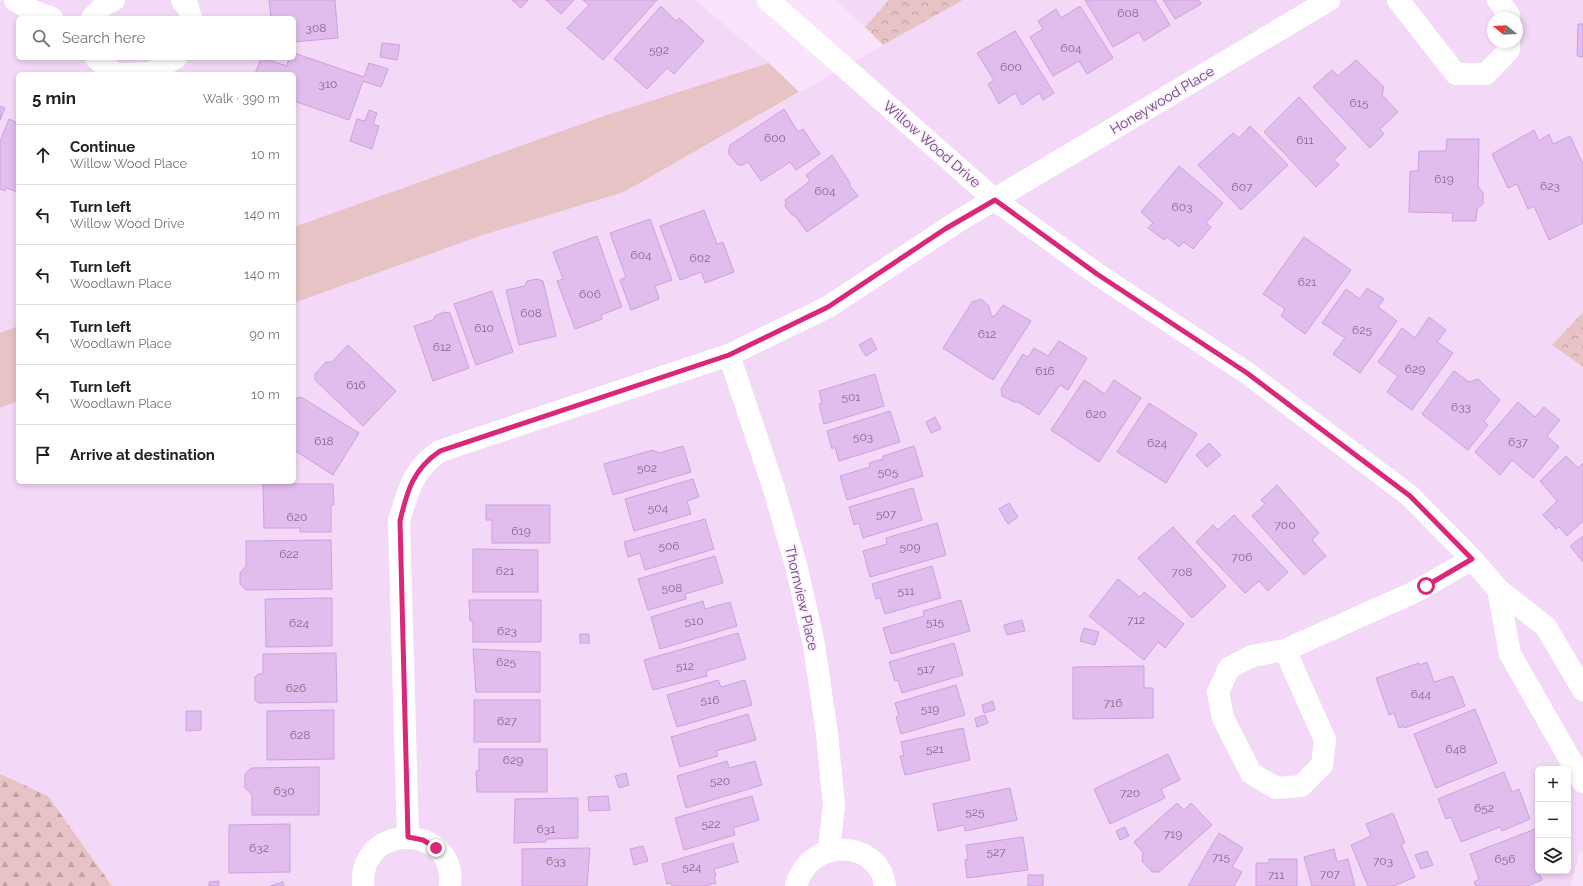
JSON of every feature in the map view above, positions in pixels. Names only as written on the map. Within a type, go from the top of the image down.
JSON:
[{"type":"street","points":[[15,0],[32,11],[46,16]]},
{"type":"street","points":[[94,16],[105,4],[114,0]]},
{"type":"street","points":[[182,0],[188,7],[190,16]]},
{"type":"street","name":"Willow Wood Drive","points":[[768,0],[995,200],[1097,274],[1247,373],[1410,496],[1472,559],[1498,589],[1546,627],[1583,690]]},
{"type":"street","name":"Honeywood Place","points":[[408,837],[400,521],[409,486],[426,460],[440,451],[729,355],[828,307],[945,229],[1329,0]]},
{"type":"street","points":[[1398,0],[1456,74],[1486,74],[1509,50],[1509,48]]},
{"type":"street","points":[[1498,0],[1506,12]]},
{"type":"street","points":[[98,60],[113,72]]},
{"type":"street","points":[[152,72],[173,60]]},
{"type":"street","name":"Thornview Place","points":[[729,355],[774,489],[797,569],[814,645],[827,734],[834,806],[829,850]]},
{"type":"street","points":[[1285,650],[1325,740],[1322,765],[1301,786],[1276,788],[1251,773],[1223,718],[1218,692],[1229,668],[1252,656],[1285,650],[1418,591],[1472,559]]},
{"type":"street","points":[[1498,589],[1510,654],[1583,782]]},
{"type":"street","points":[[363,886],[366,864],[372,854],[383,843],[393,839],[408,837],[423,840],[436,848],[448,864],[451,879],[450,886]]},
{"type":"street","points":[[796,886],[799,877],[807,864],[815,857],[829,850],[848,849],[865,856],[878,867],[885,886]]},
{"type":"shaded area","points":[[0,0],[695,0],[769,63],[604,116],[296,226],[296,72],[16,72],[16,327],[0,333]]},
{"type":"shaded area","points":[[836,0],[889,0],[865,27]]},
{"type":"shaded area","points":[[963,0],[1583,0],[1583,312],[1552,345],[1583,367],[1583,852],[1579,853],[1571,886],[112,886],[48,796],[0,774],[0,408],[16,402],[16,484],[296,484],[296,302],[480,236],[624,192]]},
{"type":"green space","points":[[889,0],[963,0],[883,45],[865,27]]},
{"type":"green space","points":[[769,63],[799,92],[624,192],[480,236],[296,302],[296,226],[604,116]]},
{"type":"green space","points":[[1583,312],[1583,367],[1552,345]]},
{"type":"green space","points":[[16,327],[16,402],[0,408],[0,333]]},
{"type":"green space","points":[[0,774],[48,796],[112,886],[0,886]]},
{"type":"building","points":[[269,0],[335,0],[338,38],[296,42],[296,16],[271,16]]},
{"type":"building","points":[[512,0],[528,0],[521,8]]},
{"type":"building","points":[[546,0],[574,0],[561,14]]},
{"type":"building","points":[[583,0],[657,0],[603,60],[567,28],[589,5]]},
{"type":"building","points":[[1085,0],[1155,0],[1170,25],[1144,41],[1139,32],[1113,47]]},
{"type":"building","points":[[1163,0],[1199,0],[1201,4],[1175,19]]},
{"type":"building","points":[[661,6],[676,21],[679,18],[704,41],[674,74],[667,68],[647,89],[614,59]]},
{"type":"building","points":[[1080,6],[1113,58],[1087,74],[1079,61],[1053,76],[1030,37],[1043,29],[1038,21],[1056,9],[1061,18]]},
{"type":"building","points":[[1578,24],[1583,24],[1583,57],[1577,56]]},
{"type":"building","points":[[1015,31],[1054,93],[1043,100],[1039,93],[1022,105],[1015,93],[999,104],[988,84],[994,80],[977,53]]},
{"type":"building","points":[[382,43],[400,45],[397,60],[380,57]]},
{"type":"building","points":[[296,54],[364,77],[369,63],[388,69],[381,87],[363,81],[349,120],[296,102],[296,72],[256,72],[260,60],[268,60],[287,66],[288,60],[296,60]]},
{"type":"building","points":[[1356,60],[1384,87],[1382,95],[1398,112],[1380,129],[1384,134],[1370,148],[1313,87],[1332,70],[1338,76]]},
{"type":"building","points":[[1299,97],[1346,148],[1334,160],[1339,165],[1316,187],[1264,132]]},
{"type":"building","points":[[0,106],[5,108],[0,120]]},
{"type":"building","points":[[784,109],[798,132],[803,129],[820,154],[796,170],[790,162],[761,181],[748,162],[743,165],[738,165],[728,153],[730,145]]},
{"type":"building","points":[[369,110],[377,113],[373,124],[379,126],[372,149],[350,141],[357,119],[365,121]]},
{"type":"building","points":[[9,119],[16,122],[16,191],[6,188],[5,191],[0,189],[0,142]]},
{"type":"building","points":[[1250,126],[1288,165],[1241,210],[1198,165],[1233,133],[1239,138]]},
{"type":"building","points":[[1534,130],[1539,141],[1549,134],[1553,144],[1570,136],[1583,164],[1583,223],[1549,240],[1534,206],[1528,209],[1517,184],[1508,188],[1492,154]]},
{"type":"building","points":[[1447,139],[1479,139],[1478,186],[1483,193],[1483,204],[1477,209],[1476,221],[1452,221],[1453,213],[1409,212],[1410,171],[1418,171],[1419,151],[1446,151]]},
{"type":"building","points":[[832,155],[850,183],[850,186],[858,196],[807,232],[785,206],[785,200],[810,181],[806,175]]},
{"type":"building","points":[[1179,166],[1223,203],[1206,223],[1211,227],[1193,249],[1184,242],[1179,247],[1167,237],[1164,240],[1148,228],[1153,223],[1141,212]]},
{"type":"building","points":[[704,210],[717,244],[723,242],[734,272],[705,283],[701,272],[680,280],[660,226]]},
{"type":"building","points":[[650,219],[672,280],[655,286],[659,299],[631,310],[620,280],[626,277],[610,233]]},
{"type":"building","points":[[597,236],[622,307],[601,315],[602,319],[575,329],[557,281],[563,279],[553,252]]},
{"type":"building","points":[[1304,237],[1351,270],[1305,334],[1281,316],[1285,309],[1263,294]]},
{"type":"building","points":[[537,279],[543,281],[556,336],[519,345],[506,290],[525,286],[527,281]]},
{"type":"building","points":[[1367,288],[1384,299],[1378,307],[1397,321],[1360,373],[1333,354],[1345,338],[1322,323],[1346,289],[1360,299]]},
{"type":"building","points":[[492,291],[513,352],[476,365],[454,304]]},
{"type":"building","points":[[981,299],[989,306],[991,315],[994,317],[1003,305],[1031,321],[993,380],[943,348],[972,302]]},
{"type":"building","points":[[444,312],[450,313],[469,368],[433,381],[414,326],[433,320],[435,316]]},
{"type":"building","points":[[1429,317],[1446,330],[1437,342],[1453,353],[1412,410],[1387,392],[1398,376],[1378,362],[1402,328],[1415,338]]},
{"type":"building","points":[[871,338],[877,349],[866,356],[859,345]]},
{"type":"building","points":[[1059,341],[1087,358],[1068,390],[1060,385],[1039,415],[1018,402],[1014,402],[1002,396],[1001,389],[1023,354],[1028,357],[1034,348],[1048,356]]},
{"type":"building","points":[[348,345],[396,391],[363,426],[315,380],[315,374],[326,362],[332,362]]},
{"type":"building","points":[[1454,371],[1469,382],[1478,379],[1500,400],[1484,421],[1488,425],[1468,450],[1422,414]]},
{"type":"building","points":[[875,374],[884,406],[824,424],[819,404],[822,403],[819,391]]},
{"type":"building","points":[[1084,380],[1105,394],[1114,380],[1141,398],[1099,462],[1051,430]]},
{"type":"building","points":[[301,397],[359,433],[333,475],[296,451],[296,398]]},
{"type":"building","points":[[1518,402],[1535,417],[1544,407],[1560,420],[1547,436],[1559,447],[1533,478],[1512,460],[1500,475],[1475,452]]},
{"type":"building","points":[[1149,403],[1197,434],[1166,483],[1117,452]]},
{"type":"building","points":[[890,411],[900,442],[839,461],[835,447],[832,449],[827,431]]},
{"type":"building","points":[[935,417],[941,429],[931,433],[926,422]]},
{"type":"building","points":[[1209,443],[1221,455],[1207,467],[1196,455]]},
{"type":"building","points":[[683,446],[691,472],[613,495],[604,464],[653,450],[659,453]]},
{"type":"building","points":[[914,446],[923,476],[847,500],[840,476],[870,467],[869,463],[883,459],[883,456]]},
{"type":"building","points":[[1566,456],[1578,468],[1583,463],[1583,521],[1567,536],[1559,527],[1556,529],[1543,515],[1557,501],[1540,481]]},
{"type":"building","points":[[693,479],[699,497],[687,501],[691,514],[634,531],[625,499]]},
{"type":"building","points":[[263,484],[333,484],[334,505],[331,505],[331,532],[300,532],[300,528],[264,528]]},
{"type":"building","points":[[1277,485],[1319,533],[1312,540],[1326,556],[1304,575],[1252,516],[1265,504],[1261,500]]},
{"type":"building","points":[[913,488],[922,520],[863,538],[859,523],[854,525],[849,507]]},
{"type":"building","points":[[1009,503],[1018,517],[1008,524],[999,509]]},
{"type":"building","points":[[486,505],[550,505],[550,543],[492,543],[492,520],[486,520]]},
{"type":"building","points":[[1234,515],[1288,572],[1268,591],[1259,581],[1245,593],[1196,542],[1213,525],[1218,530]]},
{"type":"building","points":[[705,519],[714,549],[645,570],[640,553],[628,557],[624,542]]},
{"type":"building","points":[[937,523],[946,555],[870,577],[863,551],[887,544],[886,538]]},
{"type":"building","points":[[1173,527],[1226,586],[1192,618],[1138,558]]},
{"type":"building","points":[[1583,536],[1583,562],[1570,546]]},
{"type":"building","points":[[331,540],[332,589],[246,590],[240,584],[240,573],[246,566],[246,541]]},
{"type":"building","points":[[473,549],[538,550],[538,592],[473,592]]},
{"type":"building","points":[[715,556],[723,583],[685,594],[686,599],[648,610],[638,579]]},
{"type":"building","points":[[932,566],[941,598],[885,614],[880,598],[876,599],[872,584]]},
{"type":"building","points":[[1118,579],[1140,597],[1144,592],[1184,624],[1165,648],[1158,642],[1144,660],[1089,616]]},
{"type":"building","points":[[332,598],[332,646],[266,647],[265,599]]},
{"type":"building","points":[[469,600],[541,600],[541,642],[473,642],[473,621],[470,621]]},
{"type":"building","points":[[961,600],[970,631],[891,654],[883,628],[924,616],[923,611]]},
{"type":"building","points":[[703,601],[705,609],[730,602],[737,626],[660,649],[651,617]]},
{"type":"building","points":[[1022,620],[1025,631],[1007,635],[1004,625]]},
{"type":"building","points":[[1084,628],[1099,632],[1095,645],[1080,641]]},
{"type":"building","points":[[738,633],[746,659],[706,671],[707,676],[653,690],[644,660]]},
{"type":"building","points":[[580,634],[589,634],[589,643],[580,643]]},
{"type":"building","points":[[954,643],[963,675],[902,693],[898,680],[895,681],[889,662]]},
{"type":"building","points":[[473,649],[540,652],[540,692],[476,692]]},
{"type":"building","points":[[336,653],[337,702],[258,703],[255,700],[255,677],[258,674],[263,674],[263,654]]},
{"type":"building","points":[[1427,662],[1434,682],[1453,676],[1465,706],[1404,728],[1403,726],[1399,728],[1394,713],[1389,715],[1376,678],[1419,663],[1420,665]]},
{"type":"building","points":[[1144,666],[1144,688],[1153,688],[1153,718],[1073,719],[1073,667]]},
{"type":"building","points":[[718,680],[721,687],[745,680],[752,705],[677,727],[667,695]]},
{"type":"building","points":[[956,685],[965,715],[901,734],[896,717],[899,716],[895,703]]},
{"type":"building","points":[[474,700],[540,700],[540,742],[474,742]]},
{"type":"building","points":[[993,701],[995,710],[984,713],[982,705]]},
{"type":"building","points":[[1475,709],[1497,763],[1436,788],[1414,734]]},
{"type":"building","points":[[334,710],[334,759],[267,760],[267,711]]},
{"type":"building","points":[[186,711],[201,711],[201,730],[186,731]]},
{"type":"building","points":[[748,714],[756,740],[716,751],[718,756],[680,767],[671,737]]},
{"type":"building","points":[[985,715],[988,723],[977,727],[975,718]]},
{"type":"building","points":[[963,728],[970,760],[905,775],[900,756],[904,756],[901,742]]},
{"type":"building","points":[[479,749],[547,749],[547,792],[477,792],[476,771],[479,771]]},
{"type":"building","points":[[1168,754],[1180,780],[1161,789],[1165,798],[1110,824],[1094,789]]},
{"type":"building","points":[[727,761],[729,768],[755,761],[762,785],[686,808],[677,776]]},
{"type":"building","points":[[319,767],[319,815],[252,815],[252,795],[245,788],[245,774],[251,768]]},
{"type":"building","points":[[1504,772],[1512,792],[1519,789],[1530,819],[1502,831],[1500,827],[1461,842],[1451,817],[1446,819],[1438,799]]},
{"type":"building","points":[[626,773],[629,785],[619,788],[615,776]]},
{"type":"building","points":[[1010,788],[1017,820],[965,831],[964,825],[938,831],[933,804]]},
{"type":"building","points":[[608,796],[610,810],[589,811],[588,797]]},
{"type":"building","points":[[752,796],[759,820],[733,828],[735,835],[684,850],[675,818]]},
{"type":"building","points":[[578,798],[578,838],[546,839],[546,842],[514,843],[515,799]]},
{"type":"building","points":[[1177,803],[1184,810],[1191,803],[1212,825],[1159,872],[1152,872],[1142,861],[1143,853],[1134,842]]},
{"type":"building","points":[[1393,813],[1405,843],[1401,844],[1415,877],[1394,886],[1368,886],[1351,845],[1371,836],[1366,824]]},
{"type":"building","points":[[290,824],[290,872],[229,873],[229,825]]},
{"type":"building","points":[[1125,827],[1129,836],[1120,840],[1116,831]]},
{"type":"building","points":[[1535,829],[1535,874],[1539,874],[1542,880],[1527,886],[1476,886],[1474,882],[1479,879],[1470,854]]},
{"type":"building","points":[[1219,833],[1243,848],[1232,867],[1242,872],[1234,886],[1188,886]]},
{"type":"building","points":[[1023,837],[1028,870],[967,878],[965,860],[968,859],[966,845]]},
{"type":"building","points":[[733,843],[738,862],[714,869],[716,883],[705,886],[672,886],[671,883],[667,884],[662,864]]},
{"type":"building","points":[[643,846],[648,861],[634,865],[630,849]]},
{"type":"building","points":[[590,848],[587,886],[522,886],[522,849]]},
{"type":"building","points":[[1334,849],[1337,862],[1348,859],[1355,886],[1312,886],[1304,857]]},
{"type":"building","points":[[1427,851],[1433,865],[1421,869],[1415,855]]},
{"type":"building","points":[[1269,859],[1297,859],[1297,886],[1256,886],[1256,863],[1269,863]]},
{"type":"building","points":[[1028,875],[1043,875],[1043,886],[1028,886]]},
{"type":"building","points":[[219,881],[219,886],[209,886],[209,882]]},
{"type":"building","points":[[283,882],[284,886],[270,886]]},
{"type":"route","points":[[436,848],[423,840],[408,837],[400,521],[409,486],[426,460],[440,451],[729,355],[828,307],[945,229],[995,200],[1097,274],[1247,373],[1410,496],[1472,559],[1426,586]]}]
